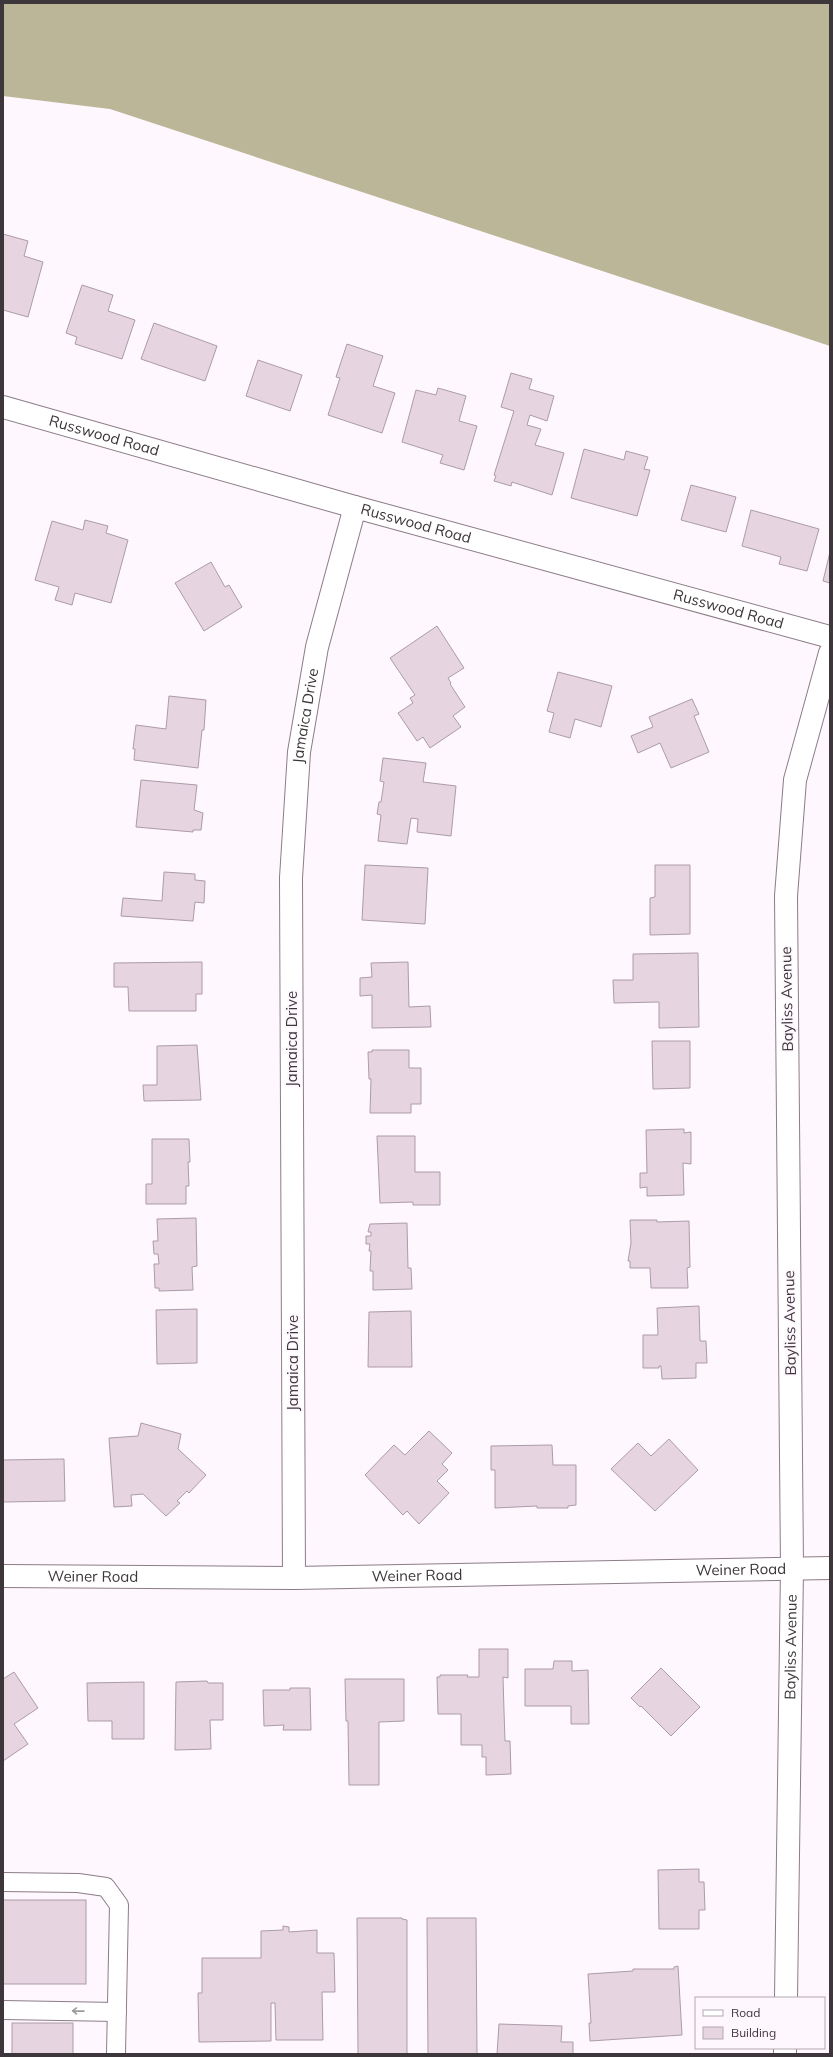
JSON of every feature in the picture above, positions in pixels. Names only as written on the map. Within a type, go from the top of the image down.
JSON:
[{"type":"street","name":"Russwood Road","points":[[3,407],[355,507],[830,637]]},
{"type":"street","name":"Jamaica Drive","points":[[294,1578],[291,878],[299,752],[317,647],[355,507]]},
{"type":"street","name":"Bayliss Avenue","points":[[786,1997],[792,1568],[786,896],[795,780],[830,653]]},
{"type":"street","name":"Weiner Road","points":[[3,1576],[294,1578],[830,1568]]},
{"type":"lane","points":[[3,1882],[78,1883],[106,1887],[119,1905],[116,2054]]},
{"type":"lane","points":[[3,2010],[117,2012]]},
{"type":"shaded area","points":[[3,3],[830,3],[830,346],[110,109],[3,96]]},
{"type":"building","points":[[3,234],[28,241],[24,256],[43,262],[28,317],[3,310]]},
{"type":"building","points":[[82,285],[113,295],[108,311],[135,320],[122,359],[75,344],[77,337],[66,333]]},
{"type":"building","points":[[154,323],[217,346],[205,381],[141,359]]},
{"type":"building","points":[[347,344],[383,356],[373,386],[395,393],[382,433],[328,415],[340,378],[336,377]]},
{"type":"building","points":[[258,360],[302,375],[290,411],[246,396]]},
{"type":"building","points":[[511,373],[532,379],[529,389],[554,396],[547,421],[530,415],[527,425],[541,429],[535,445],[564,453],[552,495],[512,482],[511,486],[494,481],[496,476],[494,475],[514,411],[501,407]]},
{"type":"building","points":[[438,388],[466,396],[459,421],[477,426],[464,470],[440,463],[443,455],[402,442],[416,390],[436,395]]},
{"type":"building","points":[[584,449],[624,460],[626,451],[648,457],[644,469],[650,470],[637,516],[571,498]]},
{"type":"building","points":[[691,485],[736,497],[726,532],[681,520]]},
{"type":"building","points":[[751,510],[819,529],[807,571],[779,564],[781,557],[742,546]]},
{"type":"building","points":[[85,520],[108,526],[106,533],[128,540],[111,603],[75,593],[72,605],[55,600],[59,587],[35,580],[52,521],[83,530]]},
{"type":"building","points":[[830,552],[830,583],[823,581]]},
{"type":"building","points":[[211,562],[225,587],[229,585],[242,607],[204,631],[175,583]]},
{"type":"building","points":[[437,626],[464,668],[448,678],[451,683],[450,684],[465,707],[453,716],[461,727],[430,748],[423,737],[417,741],[398,713],[413,703],[410,698],[415,695],[390,658]]},
{"type":"building","points":[[558,672],[612,686],[601,727],[575,719],[570,738],[549,732],[554,713],[547,711]]},
{"type":"building","points":[[169,696],[206,700],[204,730],[202,730],[198,768],[134,760],[135,749],[133,749],[136,725],[166,729]]},
{"type":"building","points":[[692,699],[699,714],[694,716],[709,752],[671,768],[660,743],[638,753],[631,736],[653,727],[649,717]]},
{"type":"building","points":[[383,758],[426,763],[423,782],[456,786],[451,836],[417,832],[418,819],[411,818],[407,844],[378,841],[381,815],[377,814],[379,802],[381,802],[384,782],[380,781]]},
{"type":"building","points":[[141,780],[197,785],[194,810],[203,813],[201,830],[193,830],[193,832],[136,827]]},
{"type":"building","points":[[365,865],[428,868],[425,924],[362,920]]},
{"type":"building","points":[[655,865],[690,865],[690,934],[650,935],[650,898],[655,897]]},
{"type":"building","points":[[164,872],[195,874],[195,880],[205,881],[204,903],[195,902],[193,921],[121,916],[123,898],[162,901]]},
{"type":"building","points":[[698,953],[699,1027],[659,1028],[659,1002],[614,1003],[613,980],[633,980],[633,954]]},
{"type":"building","points":[[202,962],[202,994],[196,994],[196,1011],[129,1011],[128,987],[114,987],[114,963]]},
{"type":"building","points":[[408,962],[409,1007],[430,1006],[431,1027],[372,1028],[372,995],[360,996],[360,978],[372,977],[371,963]]},
{"type":"building","points":[[652,1041],[690,1041],[690,1088],[653,1089]]},
{"type":"building","points":[[197,1045],[201,1100],[144,1101],[143,1085],[157,1085],[157,1046]]},
{"type":"building","points":[[372,1050],[409,1050],[409,1068],[421,1068],[421,1104],[411,1104],[411,1113],[370,1113],[371,1079],[369,1079],[368,1052],[372,1052]]},
{"type":"building","points":[[684,1129],[684,1133],[691,1132],[691,1164],[683,1163],[684,1195],[647,1196],[647,1187],[640,1188],[640,1173],[647,1173],[646,1130]]},
{"type":"building","points":[[377,1136],[415,1136],[415,1172],[440,1172],[440,1205],[413,1205],[413,1202],[380,1203]]},
{"type":"building","points":[[152,1139],[189,1139],[189,1186],[186,1186],[186,1204],[146,1204],[146,1184],[152,1184]]},
{"type":"building","points":[[196,1218],[197,1266],[192,1267],[193,1290],[159,1291],[159,1288],[155,1288],[154,1264],[159,1264],[158,1254],[154,1254],[153,1241],[158,1241],[157,1219]]},
{"type":"building","points":[[630,1220],[657,1220],[657,1222],[689,1221],[690,1267],[687,1268],[688,1288],[651,1288],[650,1268],[630,1268],[630,1261],[628,1261],[631,1243]]},
{"type":"building","points":[[407,1223],[408,1268],[411,1268],[412,1289],[373,1290],[373,1271],[370,1271],[370,1244],[366,1244],[366,1236],[371,1236],[371,1232],[368,1232],[370,1224]]},
{"type":"building","points":[[699,1306],[700,1341],[706,1341],[707,1363],[696,1363],[696,1378],[662,1379],[661,1366],[659,1366],[659,1368],[643,1368],[643,1335],[658,1335],[657,1308]]},
{"type":"building","points":[[197,1309],[197,1363],[157,1364],[156,1310]]},
{"type":"building","points":[[411,1311],[412,1367],[368,1367],[369,1312]]},
{"type":"building","points":[[141,1423],[181,1434],[178,1449],[206,1475],[189,1493],[187,1491],[177,1501],[180,1503],[166,1516],[143,1494],[131,1495],[132,1506],[114,1507],[109,1438],[138,1436]]},
{"type":"building","points":[[429,1431],[452,1453],[442,1464],[448,1470],[437,1481],[449,1493],[419,1524],[407,1511],[403,1515],[365,1475],[394,1445],[405,1455]]},
{"type":"building","points":[[669,1439],[698,1470],[655,1511],[611,1469],[638,1443],[651,1456]]},
{"type":"building","points":[[552,1445],[553,1465],[576,1465],[576,1505],[568,1506],[568,1508],[537,1508],[537,1506],[495,1508],[495,1470],[491,1470],[491,1446]]},
{"type":"building","points":[[64,1459],[65,1501],[3,1502],[3,1460]]},
{"type":"building","points":[[479,1649],[508,1649],[508,1678],[503,1677],[505,1741],[510,1741],[511,1774],[486,1775],[486,1757],[482,1757],[482,1745],[461,1745],[461,1714],[438,1714],[437,1677],[440,1677],[440,1675],[468,1675],[467,1677],[479,1677]]},
{"type":"building","points":[[554,1661],[572,1661],[572,1671],[588,1670],[589,1724],[571,1724],[571,1706],[525,1706],[525,1669],[553,1669]]},
{"type":"building","points":[[661,1668],[700,1707],[671,1736],[631,1698]]},
{"type":"building","points":[[14,1672],[38,1708],[14,1724],[28,1744],[3,1761],[3,1679]]},
{"type":"building","points":[[345,1679],[404,1679],[404,1721],[379,1722],[379,1785],[349,1785],[348,1721],[346,1721]]},
{"type":"building","points":[[207,1681],[208,1683],[223,1683],[223,1720],[210,1720],[211,1749],[175,1750],[176,1682]]},
{"type":"building","points":[[144,1682],[144,1739],[112,1739],[112,1721],[88,1721],[87,1683]]},
{"type":"building","points":[[290,1688],[310,1688],[311,1730],[283,1730],[284,1725],[264,1726],[263,1690],[290,1690]]},
{"type":"building","points":[[699,1869],[699,1882],[704,1882],[705,1910],[699,1910],[699,1929],[659,1929],[658,1870]]},
{"type":"building","points":[[3,1900],[86,1900],[86,1984],[3,1984]]},
{"type":"building","points":[[357,1918],[402,1918],[407,1920],[407,2054],[358,2054]]},
{"type":"building","points":[[427,1918],[476,1918],[477,2054],[428,2054]]},
{"type":"building","points":[[283,1926],[289,1927],[289,1932],[317,1930],[317,1953],[334,1953],[335,1992],[322,1992],[323,2040],[276,2040],[275,2003],[271,2003],[271,2041],[199,2042],[198,1993],[202,1993],[202,1958],[261,1958],[261,1931],[283,1930]]},
{"type":"building","points":[[678,1966],[682,2035],[590,2041],[589,2023],[591,2023],[588,1974],[633,1971],[633,1969],[674,1969],[674,1967]]},
{"type":"building","points":[[12,2023],[73,2023],[73,2054],[12,2054]]},
{"type":"building","points":[[499,2024],[562,2026],[561,2042],[573,2042],[573,2054],[497,2054]]}]
